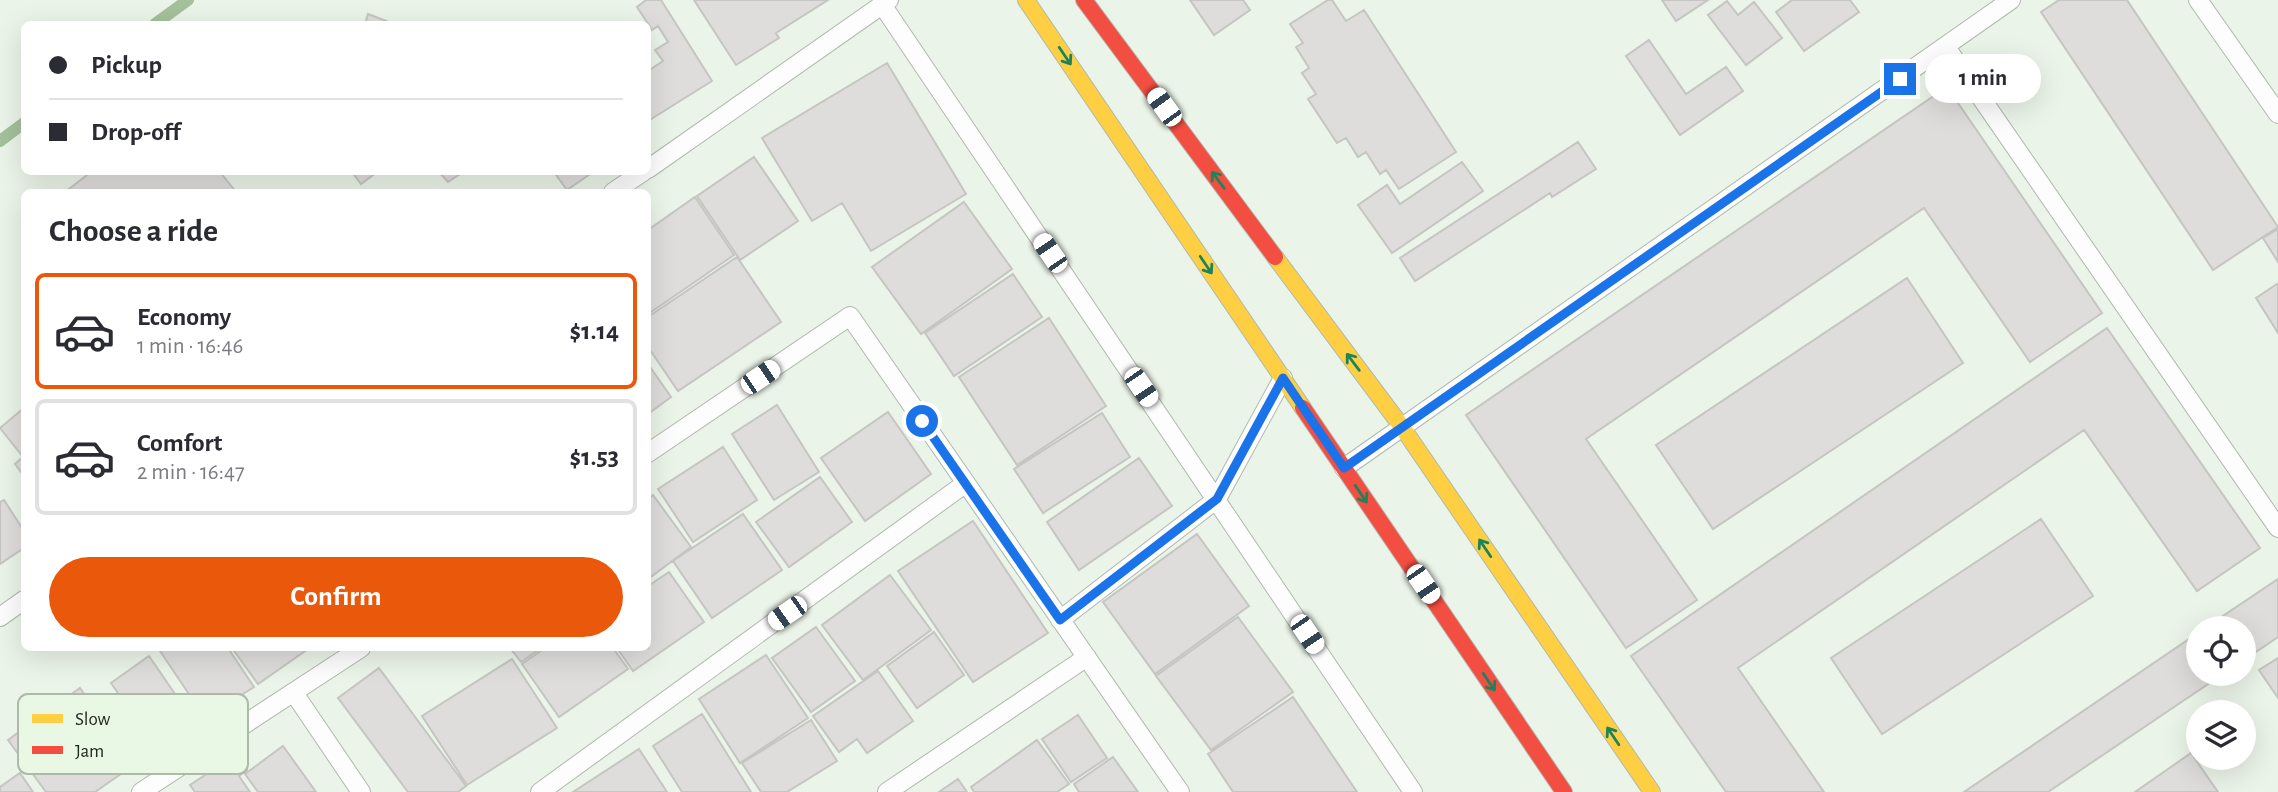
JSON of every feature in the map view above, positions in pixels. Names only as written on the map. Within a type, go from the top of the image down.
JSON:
[{"type":"main road","points":[[1026,0],[1564,792]]},
{"type":"main road","points":[[1084,0],[1402,427],[1652,792]]},
{"type":"lane","points":[[1344,468],[2011,0]]},
{"type":"lane","points":[[2198,0],[2278,114]]},
{"type":"lane","points":[[651,166],[886,3],[1413,792]]},
{"type":"lane","points":[[1946,47],[2278,528]]},
{"type":"lane","points":[[617,189],[638,175]]},
{"type":"lane","points":[[651,451],[850,316],[1180,792]]},
{"type":"lane","points":[[1060,620],[1217,499],[1283,378]]},
{"type":"lane","points":[[540,792],[966,483]]},
{"type":"lane","points":[[0,617],[21,602]]},
{"type":"lane","points":[[248,723],[357,651]]},
{"type":"lane","points":[[887,792],[1087,657]]},
{"type":"lane","points":[[294,693],[361,792]]},
{"type":"lane","points":[[141,792],[169,774]]},
{"type":"building","points":[[646,0],[661,0],[712,81],[651,119],[651,69],[663,61],[655,50],[668,42],[658,26],[652,30],[651,21],[646,21],[637,7]]},
{"type":"building","points":[[694,0],[828,0],[776,33],[779,38],[736,65]]},
{"type":"building","points":[[1190,0],[1243,0],[1250,10],[1214,35]]},
{"type":"building","points":[[1332,0],[1346,21],[1364,10],[1456,152],[1399,189],[1386,170],[1380,174],[1366,152],[1358,157],[1346,138],[1337,143],[1308,99],[1316,94],[1302,73],[1309,68],[1296,47],[1303,43],[1290,24]]},
{"type":"building","points":[[1662,0],[1708,0],[1676,21]]},
{"type":"building","points":[[1792,0],[1850,0],[1859,12],[1804,51],[1776,12]]},
{"type":"building","points":[[2059,0],[2127,0],[2278,227],[2213,270],[2041,12]]},
{"type":"building","points":[[1727,1],[1738,15],[1754,2],[1782,38],[1746,65],[1708,15]]},
{"type":"building","points":[[368,14],[386,21],[366,21]]},
{"type":"building","points":[[1649,40],[1686,94],[1726,67],[1743,91],[1680,135],[1626,56]]},
{"type":"building","points":[[887,63],[966,194],[871,251],[842,203],[812,221],[762,138]]},
{"type":"building","points":[[1947,87],[2102,313],[2030,362],[1924,208],[1586,439],[1697,600],[1626,648],[1466,415]]},
{"type":"building","points":[[1578,142],[1596,169],[1552,197],[1550,193],[1415,281],[1400,258]]},
{"type":"building","points":[[754,157],[798,221],[740,260],[697,196]]},
{"type":"building","points":[[1462,162],[1483,191],[1392,253],[1358,205],[1387,185],[1400,204]]},
{"type":"building","points":[[87,175],[222,175],[234,189],[69,189]]},
{"type":"building","points":[[354,175],[373,175],[361,184]]},
{"type":"building","points":[[442,175],[458,175],[448,182]]},
{"type":"building","points":[[556,175],[589,175],[568,189]]},
{"type":"building","points":[[695,197],[734,255],[651,312],[651,228]]},
{"type":"building","points":[[964,202],[1012,269],[921,334],[872,267]]},
{"type":"building","points":[[2278,229],[2278,262],[2263,238]]},
{"type":"building","points":[[737,257],[781,322],[678,391],[651,351],[651,315]]},
{"type":"building","points":[[1013,274],[1042,317],[954,376],[925,333]]},
{"type":"building","points":[[1907,278],[1963,363],[1713,529],[1656,445]]},
{"type":"building","points":[[2277,284],[2278,286],[2278,333],[2256,298]]},
{"type":"building","points":[[1049,318],[1106,406],[1017,465],[959,377]]},
{"type":"building","points":[[2107,328],[2260,548],[2197,591],[2084,430],[1738,668],[1824,792],[1726,792],[1631,656]]},
{"type":"building","points":[[651,368],[671,397],[651,412]]},
{"type":"building","points":[[777,405],[819,472],[774,500],[732,434]]},
{"type":"building","points":[[21,410],[21,454],[0,428]]},
{"type":"building","points":[[888,412],[931,474],[865,521],[821,458]]},
{"type":"building","points":[[1102,413],[1130,457],[1043,513],[1014,469]]},
{"type":"building","points":[[723,447],[757,500],[693,542],[658,489]]},
{"type":"building","points":[[1139,458],[1172,506],[1079,570],[1047,522]]},
{"type":"building","points":[[21,459],[21,472],[15,464]]},
{"type":"building","points":[[820,477],[852,522],[789,567],[756,522]]},
{"type":"building","points":[[653,495],[691,547],[651,577]]},
{"type":"building","points":[[4,500],[21,526],[21,550],[0,564],[0,502]]},
{"type":"building","points":[[743,514],[782,570],[712,618],[673,561]]},
{"type":"building","points":[[2041,519],[2093,596],[1882,734],[1831,658]]},
{"type":"building","points":[[973,521],[1048,633],[973,682],[898,571]]},
{"type":"building","points":[[1197,534],[1249,606],[1155,674],[1103,602]]},
{"type":"building","points":[[669,572],[704,622],[633,671],[619,651],[651,651],[651,584]]},
{"type":"building","points":[[890,575],[931,630],[863,680],[822,625]]},
{"type":"building","points":[[2278,579],[2278,637],[2256,652],[2256,616],[2223,616]]},
{"type":"building","points":[[1238,617],[1293,692],[1211,750],[1156,676]]},
{"type":"building","points":[[816,627],[855,681],[811,712],[772,658]]},
{"type":"building","points":[[934,632],[964,675],[917,708],[887,666]]},
{"type":"building","points":[[2186,641],[2186,686],[2205,686],[2048,792],[1964,792]]},
{"type":"building","points":[[160,651],[230,651],[254,687],[243,694],[189,694]]},
{"type":"building","points":[[234,651],[305,651],[258,684]]},
{"type":"building","points":[[512,651],[537,651],[521,662]]},
{"type":"building","points":[[541,651],[615,651],[628,669],[559,717],[522,664]]},
{"type":"building","points":[[766,655],[808,718],[740,763],[699,699]]},
{"type":"building","points":[[149,656],[175,694],[119,694],[111,683]]},
{"type":"building","points":[[2278,658],[2278,698],[2259,670]]},
{"type":"building","points":[[512,659],[557,728],[467,785],[422,716]]},
{"type":"building","points":[[379,668],[466,786],[458,792],[408,792],[338,698]]},
{"type":"building","points":[[878,671],[913,721],[867,753],[857,739],[839,752],[813,716]]},
{"type":"building","points":[[80,688],[84,694],[72,694]]},
{"type":"building","points":[[1293,697],[1357,792],[1233,792],[1208,754]]},
{"type":"building","points":[[702,714],[751,792],[682,792],[653,746]]},
{"type":"building","points":[[1078,715],[1107,758],[1071,782],[1042,739]]},
{"type":"building","points":[[811,720],[837,761],[787,792],[761,792],[742,763]]},
{"type":"building","points":[[18,733],[18,754],[8,740]]},
{"type":"building","points":[[1037,740],[1069,784],[1057,792],[974,792],[971,787]]},
{"type":"building","points":[[283,746],[316,792],[258,792],[245,774]]},
{"type":"building","points":[[639,749],[667,792],[573,792]]},
{"type":"building","points":[[2186,756],[2186,770],[2203,770],[2218,792],[2135,792]]},
{"type":"building","points":[[1113,757],[1138,792],[1079,792],[1074,784]]},
{"type":"building","points":[[21,774],[33,792],[0,792],[0,787]]},
{"type":"building","points":[[33,774],[121,774],[95,792],[46,792]]},
{"type":"building","points":[[207,774],[242,774],[239,776],[250,792],[195,792],[190,785]]},
{"type":"building","points":[[958,779],[967,792],[939,792]]},
{"type":"waterway","points":[[159,21],[188,0]]},
{"type":"waterway","points":[[0,141],[21,125]]},
{"type":"traffic: slow","points":[[1026,0],[1303,408]]},
{"type":"traffic: slow","points":[[1275,257],[1402,427],[1652,792]]},
{"type":"traffic: jam","points":[[1084,0],[1275,257]]},
{"type":"traffic: jam","points":[[1303,408],[1564,792]]},
{"type":"route","points":[[922,421],[1060,620],[1217,499],[1283,378],[1344,468],[1900,79]]}]
